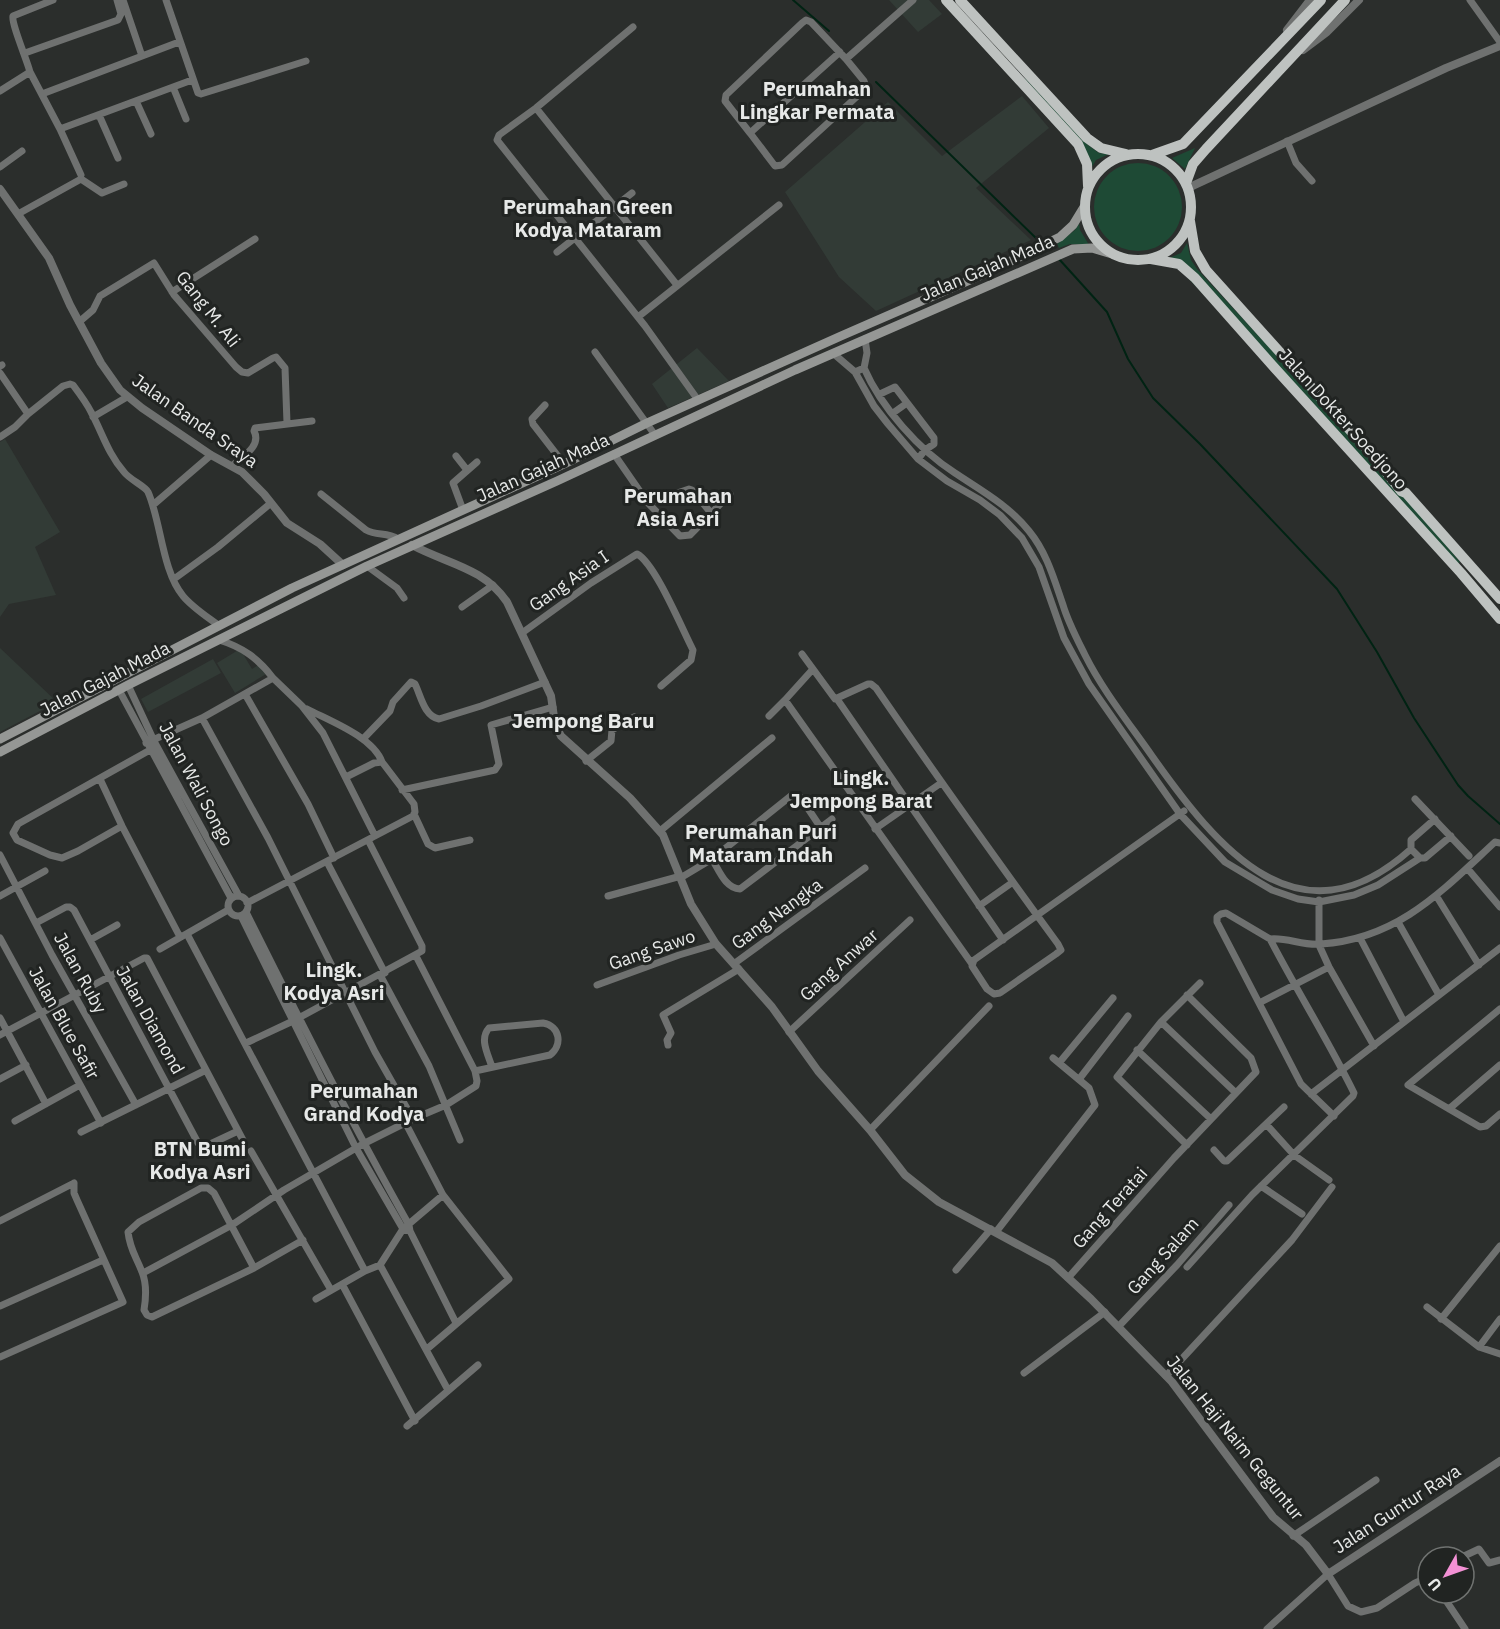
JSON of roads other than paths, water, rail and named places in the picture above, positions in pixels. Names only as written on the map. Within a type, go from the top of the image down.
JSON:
[{"type":"highway","points":[[946,0],[1080,148],[1087,165],[1088,188],[1084,207],[1089,229],[1095,239],[1112,254],[1124,259],[1151,260],[1165,254],[1185,234],[1190,221],[1191,204],[1187,186],[1177,171],[1152,155]]},
{"type":"highway","points":[[960,0],[1094,144],[1128,154],[1152,155],[1183,144],[1321,0]]},
{"type":"highway","points":[[1187,186],[1193,164],[1345,0]]},
{"type":"highway","points":[[1015,76],[1023,68]]},
{"type":"highway","points":[[1088,188],[1094,176],[1104,166],[1115,158],[1128,154]]},
{"type":"highway","name":"Jalan Dokter Soedjono","points":[[1190,221],[1195,251],[1206,270],[1375,458],[1401,491],[1406,493],[1500,599]]},
{"type":"highway","name":"Jalan Dokter Soedjono","points":[[1151,260],[1175,262],[1189,271],[1500,618]]},
{"type":"highway","points":[[1461,573],[1468,568],[1469,563]]},
{"type":"highway","points":[[1474,588],[1475,581],[1481,577]]},
{"type":"main road","name":"Jalan Gajah Mada","points":[[0,739],[292,588],[564,464],[647,423],[987,272],[1060,237],[1073,225],[1084,207]]},
{"type":"main road","name":"Jalan Gajah Mada","points":[[0,752],[297,599],[865,339],[1073,249],[1092,248],[1112,254]]},
{"type":"main road","points":[[841,336],[847,348]]},
{"type":"main road","points":[[450,515],[455,526]]},
{"type":"main road","points":[[292,588],[297,599]]},
{"type":"main road","points":[[166,652],[171,663]]},
{"type":"main road","points":[[67,704],[72,714]]},
{"type":"street","points":[[52,0],[12,17],[12,23],[25,53],[30,72],[60,129],[79,178],[102,193],[124,184]]},
{"type":"street","points":[[25,53],[118,20],[121,14],[117,0]]},
{"type":"street","points":[[123,0],[142,56]]},
{"type":"street","points":[[165,0],[195,90],[201,94],[306,61]]},
{"type":"street","points":[[846,59],[913,0]]},
{"type":"street","points":[[1275,47],[1310,0]]},
{"type":"street","points":[[1289,60],[1327,32],[1359,0]]},
{"type":"street","points":[[1187,186],[1500,44],[1470,0]]},
{"type":"street","points":[[806,20],[811,22],[846,59],[864,81],[866,88],[782,165],[776,166],[725,101],[726,95],[806,20]]},
{"type":"street","points":[[633,27],[536,108],[497,137],[500,145],[638,317],[698,400]]},
{"type":"street","points":[[42,94],[180,42]]},
{"type":"street","points":[[750,133],[840,52]]},
{"type":"street","points":[[0,91],[30,72]]},
{"type":"street","points":[[60,129],[192,80]]},
{"type":"street","points":[[173,87],[186,119]]},
{"type":"street","points":[[136,102],[151,134]]},
{"type":"street","points":[[536,108],[677,285]]},
{"type":"street","points":[[99,115],[118,158]]},
{"type":"street","points":[[1287,141],[1296,163],[1312,181]]},
{"type":"street","points":[[0,167],[22,151]]},
{"type":"street","points":[[18,214],[79,178]]},
{"type":"street","name":"Jalan Banda Sraya","points":[[0,189],[49,258],[106,372],[127,397],[211,455],[232,466],[255,484],[287,523],[320,544],[343,565]]},
{"type":"street","points":[[557,252],[632,193]]},
{"type":"street","points":[[638,317],[779,205]]},
{"type":"street","points":[[172,292],[255,239]]},
{"type":"street","name":"Gang M. Ali","points":[[79,322],[93,310],[100,296],[152,262],[156,264],[172,292],[242,372],[248,373],[276,357],[281,361],[285,368],[287,423]]},
{"type":"street","points":[[865,339],[867,348],[864,368],[893,413],[925,450],[953,472],[1007,507],[1039,545],[1084,654],[1098,678],[1189,807],[1230,851],[1248,866],[1276,882],[1299,889],[1319,891],[1350,887],[1372,877],[1411,849]]},
{"type":"street","points":[[595,352],[656,435]]},
{"type":"street","points":[[834,354],[855,372],[881,415],[918,459],[947,481],[985,503],[1000,515],[1030,550],[1039,567],[1064,638],[1089,684],[1180,814],[1225,862],[1272,890],[1298,899],[1319,902],[1354,896],[1378,885],[1420,858],[1429,857],[1451,836]]},
{"type":"street","points":[[0,368],[28,414]]},
{"type":"street","points":[[855,372],[864,368]]},
{"type":"street","points":[[0,437],[63,386],[70,384],[74,386],[118,465],[132,481],[146,488],[153,504],[158,533],[174,579],[183,597],[218,625]]},
{"type":"street","points":[[880,394],[895,387],[934,438],[934,444],[918,459]]},
{"type":"street","points":[[93,417],[127,397]]},
{"type":"street","points":[[893,413],[907,403]]},
{"type":"street","points":[[545,405],[532,419],[533,424],[564,464]]},
{"type":"street","points":[[232,466],[256,444],[255,428],[312,421]]},
{"type":"street","points":[[614,454],[648,503],[682,537],[690,535],[730,494]]},
{"type":"street","points":[[153,504],[211,455]]},
{"type":"street","points":[[456,456],[467,470]]},
{"type":"street","points":[[463,510],[453,483],[477,462]]},
{"type":"street","points":[[648,503],[689,489],[711,513]]},
{"type":"street","points":[[321,494],[366,530],[375,534],[387,533],[398,539]]},
{"type":"street","points":[[985,503],[990,495]]},
{"type":"street","points":[[174,579],[218,548],[271,503]]},
{"type":"street","name":"Jalan Haji Naim Geguntur","points":[[412,545],[468,568],[493,585],[507,602],[545,682],[554,707],[555,724],[561,736],[586,761],[630,798],[660,831],[667,841],[691,904],[716,944],[772,1007],[818,1071],[913,1183],[939,1202],[990,1232],[1052,1263],[1102,1315],[1119,1326],[1166,1376],[1192,1408],[1265,1507],[1293,1536],[1306,1545],[1324,1577]]},
{"type":"street","name":"Gang Asia I","points":[[522,633],[633,555],[640,555],[693,650],[691,660],[661,686]]},
{"type":"street","points":[[367,566],[397,588],[404,598]]},
{"type":"street","points":[[462,607],[493,585]]},
{"type":"street","points":[[219,640],[234,644],[264,666],[302,706],[323,733],[346,777],[421,944],[422,951],[383,974],[246,1043]]},
{"type":"street","points":[[802,654],[829,692],[837,699],[1003,940]]},
{"type":"street","points":[[769,717],[813,669]]},
{"type":"street","points":[[122,826],[62,858],[17,840],[13,832],[18,824],[100,779],[148,747],[154,739],[202,718],[273,678]]},
{"type":"street","points":[[1089,684],[1098,678]]},
{"type":"street","points":[[363,739],[390,711],[393,702],[411,682],[415,684],[428,714],[439,719],[545,682]]},
{"type":"street","points":[[785,700],[972,964],[987,989],[996,995],[1061,950],[871,684],[864,685],[837,699]]},
{"type":"street","name":"Jalan Wali Songo","points":[[123,687],[154,739],[235,897]]},
{"type":"street","name":"Jalan Wali Songo","points":[[123,687],[148,747],[235,897]]},
{"type":"street","points":[[245,694],[308,804],[330,860],[429,1066],[460,1140]]},
{"type":"street","points":[[302,706],[363,739],[377,752],[414,804],[414,814],[431,847],[438,848],[470,840]]},
{"type":"street","points":[[402,790],[495,770],[499,764],[491,725],[554,707]]},
{"type":"street","points":[[586,761],[611,741],[612,730],[634,717]]},
{"type":"street","points":[[202,718],[289,880],[375,1052],[413,1119]]},
{"type":"street","points":[[660,831],[772,738]]},
{"type":"street","points":[[346,777],[374,763],[382,762]]},
{"type":"street","points":[[100,779],[122,826],[246,1043],[365,1271]]},
{"type":"street","points":[[875,829],[941,783]]},
{"type":"street","points":[[608,896],[681,876],[712,859],[792,795],[798,795],[801,798],[821,828]]},
{"type":"street","points":[[1415,799],[1469,856]]},
{"type":"street","points":[[972,964],[974,960],[1189,807]]},
{"type":"street","points":[[407,1228],[356,1148],[293,1021],[244,914],[247,903],[407,820],[414,814]]},
{"type":"street","points":[[712,859],[728,885],[734,889],[740,889],[832,819]]},
{"type":"street","points":[[1420,858],[1411,849],[1411,840],[1435,819]]},
{"type":"street","points":[[1334,1116],[1301,1084],[1217,922],[1217,917],[1226,914],[1270,939],[1319,945],[1360,938],[1398,922],[1437,897],[1495,842],[1500,843]]},
{"type":"street","name":"Jalan Ruby","points":[[0,855],[136,1105]]},
{"type":"street","name":"Gang Nangka","points":[[668,1045],[667,1040],[671,1033],[663,1015],[737,966],[865,868]]},
{"type":"street","points":[[1467,868],[1500,907]]},
{"type":"street","points":[[0,896],[45,871]]},
{"type":"street","points":[[979,906],[1013,882]]},
{"type":"street","points":[[1319,891],[1319,945],[1374,1046]]},
{"type":"street","points":[[244,914],[233,916],[228,910],[228,903],[235,897],[247,903]]},
{"type":"street","points":[[1437,897],[1479,965]]},
{"type":"street","name":"Jalan Diamond","points":[[36,923],[70,907],[90,940],[198,1143],[206,1146],[238,1131]]},
{"type":"street","points":[[160,949],[228,910]]},
{"type":"street","name":"Gang Anwar","points":[[789,1032],[910,920]]},
{"type":"street","points":[[1398,922],[1439,995]]},
{"type":"street","points":[[90,940],[117,925]]},
{"type":"street","name":"Jalan Blue Safir","points":[[0,938],[100,1123]]},
{"type":"street","points":[[1360,938],[1404,1022]]},
{"type":"street","points":[[1187,1267],[1261,1186],[1351,1100],[1354,1093],[1270,939]]},
{"type":"street","name":"Gang Sawo","points":[[597,985],[716,944]]},
{"type":"street","points":[[1311,1094],[1500,948]]},
{"type":"street","points":[[142,1273],[232,1226],[312,1173],[363,1144],[405,1122],[446,1105],[477,1083],[475,1071],[416,956]]},
{"type":"street","points":[[4,1033],[147,958],[244,1142]]},
{"type":"street","points":[[1259,1003],[1329,967]]},
{"type":"street","points":[[1187,1145],[1117,1077],[1161,1022],[1200,982]]},
{"type":"street","name":"Gang Teratai","points":[[1068,1278],[1174,1158],[1256,1072],[1251,1058],[1187,995]]},
{"type":"street","points":[[1059,1063],[1113,998]]},
{"type":"street","points":[[870,1130],[989,1006]]},
{"type":"street","points":[[1500,1009],[1408,1083],[1410,1088],[1482,1127],[1500,1114]]},
{"type":"street","points":[[1080,1078],[1128,1016]]},
{"type":"street","points":[[0,1018],[4,1033],[26,1065],[46,1104]]},
{"type":"street","points":[[293,1021],[363,1144],[456,1323]]},
{"type":"street","points":[[1161,1022],[1236,1093]]},
{"type":"street","points":[[475,1071],[550,1055],[558,1046],[556,1031],[546,1023],[489,1028],[484,1035],[484,1042],[492,1067]]},
{"type":"street","points":[[1137,1050],[1211,1119]]},
{"type":"street","points":[[956,1270],[1095,1105],[1089,1088],[1080,1078],[1053,1058]]},
{"type":"street","points":[[0,1079],[26,1065]]},
{"type":"street","points":[[1449,1109],[1500,1065]]},
{"type":"street","points":[[81,1132],[206,1070]]},
{"type":"street","points":[[15,1121],[80,1084]]},
{"type":"street","points":[[1214,1150],[1224,1161],[1227,1161],[1284,1107]]},
{"type":"street","points":[[405,1122],[443,1196],[509,1279],[427,1349]]},
{"type":"street","points":[[1166,1376],[1294,1238],[1331,1183],[1294,1155],[1266,1124]]},
{"type":"street","points":[[251,1151],[331,1290]]},
{"type":"street","points":[[0,1221],[74,1183],[76,1200],[123,1302],[0,1357]]},
{"type":"street","points":[[1261,1186],[1302,1214]]},
{"type":"street","points":[[254,1268],[214,1193],[209,1188],[201,1188],[138,1222],[128,1232],[129,1246],[142,1273],[146,1294],[144,1310],[148,1316],[154,1316],[254,1268],[303,1240]]},
{"type":"street","points":[[316,1299],[380,1265],[407,1228],[443,1196]]},
{"type":"street","name":"Gang Salam","points":[[1119,1326],[1177,1265],[1229,1205]]},
{"type":"street","points":[[1441,1319],[1500,1246]]},
{"type":"street","points":[[0,1306],[103,1260]]},
{"type":"street","points":[[380,1265],[448,1390]]},
{"type":"street","points":[[342,1284],[415,1421]]},
{"type":"street","points":[[1427,1307],[1479,1347],[1500,1354]]},
{"type":"street","points":[[1024,1372],[1102,1315]]},
{"type":"street","points":[[1479,1347],[1500,1319]]},
{"type":"street","points":[[407,1426],[478,1365]]},
{"type":"street","name":"Jalan Guntur Raya","points":[[1416,1583],[1377,1608],[1361,1612],[1348,1606],[1324,1577],[1500,1461]]},
{"type":"street","points":[[1293,1536],[1376,1480]]},
{"type":"street","points":[[1476,1550],[1479,1549],[1489,1563],[1500,1560]]},
{"type":"street","points":[[1267,1629],[1324,1577]]},
{"type":"street","points":[[1449,1605],[1465,1629]]},
{"type":"waterway","points":[[793,0],[829,31]]},
{"type":"waterway","points":[[876,82],[1041,243]]},
{"type":"waterway","points":[[1059,259],[1107,312],[1128,359],[1153,398],[1200,444],[1337,589],[1377,652],[1414,718],[1458,785],[1500,824]]},
{"type":"district","name":"Perumahan Lingkar Permata","points":[[817,100]]},
{"type":"district","name":"Perumahan Green Kodya Mataram","points":[[588,218]]},
{"type":"district","name":"Perumahan Asia Asri","points":[[678,508]]},
{"type":"district","name":"Jempong Baru","points":[[583,721]]},
{"type":"district","name":"Lingk. Jempong Barat","points":[[861,790]]},
{"type":"district","name":"Perumahan Puri Mataram Indah","points":[[761,844]]},
{"type":"district","name":"Lingk. Kodya Asri","points":[[334,982]]},
{"type":"district","name":"Perumahan Grand Kodya","points":[[364,1102]]},
{"type":"district","name":"BTN Bumi Kodya Asri","points":[[200,1160]]}]
